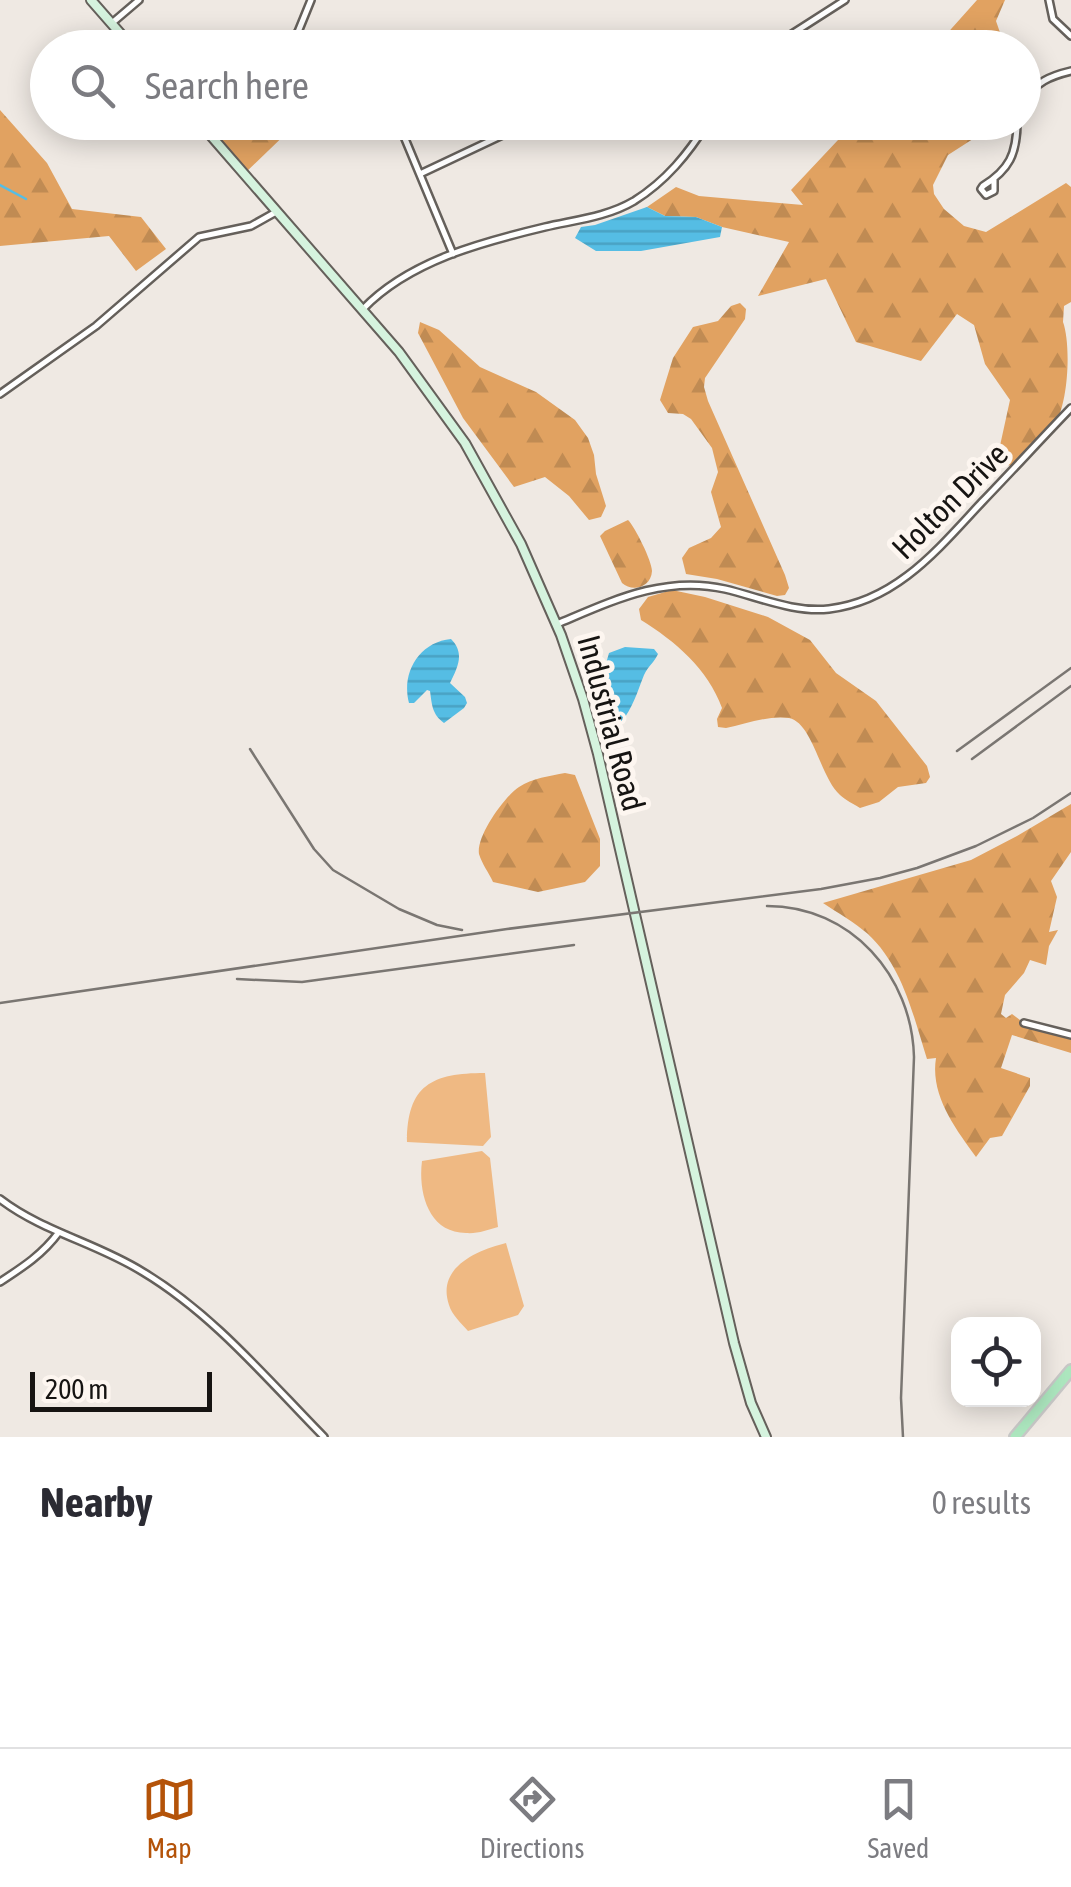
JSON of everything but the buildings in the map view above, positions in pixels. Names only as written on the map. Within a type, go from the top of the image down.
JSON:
[{"type":"main road","points":[[91,0],[118,30]]},
{"type":"main road","name":"Industrial Road","points":[[214,140],[413,369],[465,444],[521,544],[557,624],[598,754],[734,1343],[751,1403],[766,1437]]},
{"type":"main road","points":[[1015,1437],[1071,1370]]},
{"type":"street","points":[[112,23],[139,0]]},
{"type":"street","points":[[299,30],[312,0]]},
{"type":"street","points":[[798,30],[845,0]]},
{"type":"street","points":[[1048,0],[1054,18],[1071,36]]},
{"type":"street","points":[[1041,81],[1071,71]]},
{"type":"street","points":[[406,140],[452,254]]},
{"type":"street","points":[[420,174],[492,140]]},
{"type":"street","points":[[363,310],[372,299],[406,277],[452,254],[625,206],[668,176],[695,140]]},
{"type":"street","points":[[994,180],[1013,155],[1017,140]]},
{"type":"street","points":[[0,394],[96,326],[199,238],[257,224],[276,212]]},
{"type":"street","name":"Holton Drive","points":[[557,624],[629,595],[664,586],[703,585],[786,606],[825,610],[886,591],[924,564],[1071,408]]},
{"type":"street","points":[[1024,1024],[1071,1036]]},
{"type":"street","points":[[0,1200],[21,1214],[116,1256],[170,1289],[231,1342],[324,1437]]},
{"type":"street","points":[[0,1282],[32,1262],[60,1232]]},
{"type":"green space","points":[[977,0],[1005,0],[996,21],[999,30],[950,30]]},
{"type":"green space","points":[[0,110],[47,163],[72,209],[141,217],[166,249],[136,271],[109,236],[0,246]]},
{"type":"green space","points":[[214,140],[279,140],[244,174]]},
{"type":"green space","points":[[838,140],[971,140],[948,155],[933,185],[934,194],[964,226],[986,232],[1066,183],[1071,187],[1071,302],[1064,306],[1063,322],[1068,359],[1066,389],[1059,416],[1050,431],[1016,466],[996,464],[1010,400],[985,364],[974,325],[957,314],[921,361],[856,342],[826,279],[758,296],[789,242],[696,217],[665,216],[647,207],[676,187],[699,196],[803,205],[791,190]]},
{"type":"green space","points":[[740,303],[746,309],[745,319],[705,378],[704,387],[785,575],[789,588],[785,595],[686,574],[682,558],[689,548],[711,538],[721,527],[711,492],[718,472],[712,448],[691,419],[668,413],[660,400],[673,358],[693,327],[718,321],[731,306]]},
{"type":"green space","points":[[420,322],[439,330],[480,367],[536,392],[575,420],[594,455],[606,506],[601,517],[589,520],[569,496],[545,477],[514,487],[463,418],[418,333]]},
{"type":"green space","points":[[628,520],[643,544],[652,571],[645,585],[636,588],[622,583],[600,536]]},
{"type":"green space","points":[[672,590],[768,617],[810,640],[836,673],[876,701],[927,766],[930,777],[926,783],[898,787],[879,802],[860,808],[833,787],[797,722],[773,718],[718,727],[722,708],[708,681],[678,647],[641,620],[639,609],[648,597]]},
{"type":"green space","points":[[565,773],[575,775],[600,839],[600,866],[585,882],[538,892],[493,882],[479,846],[493,817],[519,787]]},
{"type":"green space","points":[[1071,804],[1071,852],[1051,881],[1057,897],[1049,932],[1058,930],[1049,946],[1046,965],[1030,960],[1005,995],[1001,1014],[1006,1018],[1012,1014],[1024,1023],[1071,1035],[1071,1053],[1012,1035],[1001,1068],[1030,1078],[1030,1086],[1002,1136],[990,1138],[976,1157],[940,1098],[936,1058],[927,1059],[905,992],[890,961],[868,934],[823,903],[971,860]]},
{"type":"shaded area","points":[[485,1073],[491,1137],[483,1146],[407,1142],[412,1107],[426,1086],[450,1076]]},
{"type":"shaded area","points":[[482,1151],[490,1158],[498,1227],[474,1233],[453,1231],[428,1209],[422,1161]]},
{"type":"shaded area","points":[[506,1243],[524,1306],[518,1315],[468,1331],[450,1309],[448,1280],[462,1262]]},
{"type":"water","points":[[647,207],[665,216],[696,217],[722,227],[720,237],[641,251],[596,251],[575,238],[581,227]]},
{"type":"water","points":[[451,639],[459,655],[450,683],[467,703],[444,723],[435,713],[430,691],[414,703],[409,703],[407,692],[415,661],[430,646]]},
{"type":"water","points":[[625,647],[654,649],[658,654],[621,723],[607,706],[602,682],[609,653]]},
{"type":"waterway","points":[[0,185],[26,199]]},
{"type":"railway","points":[[957,751],[1071,668]]},
{"type":"railway","points":[[972,759],[1071,686]]},
{"type":"railway","points":[[250,749],[314,849],[333,870],[399,909],[437,925],[462,930]]},
{"type":"railway","points":[[0,1003],[880,878],[976,846],[1033,818],[1071,793]]},
{"type":"railway","points":[[767,906],[797,909],[850,932],[889,974],[911,1027],[914,1057],[901,1398],[903,1437]]},
{"type":"railway","points":[[237,979],[302,982],[574,945]]}]
